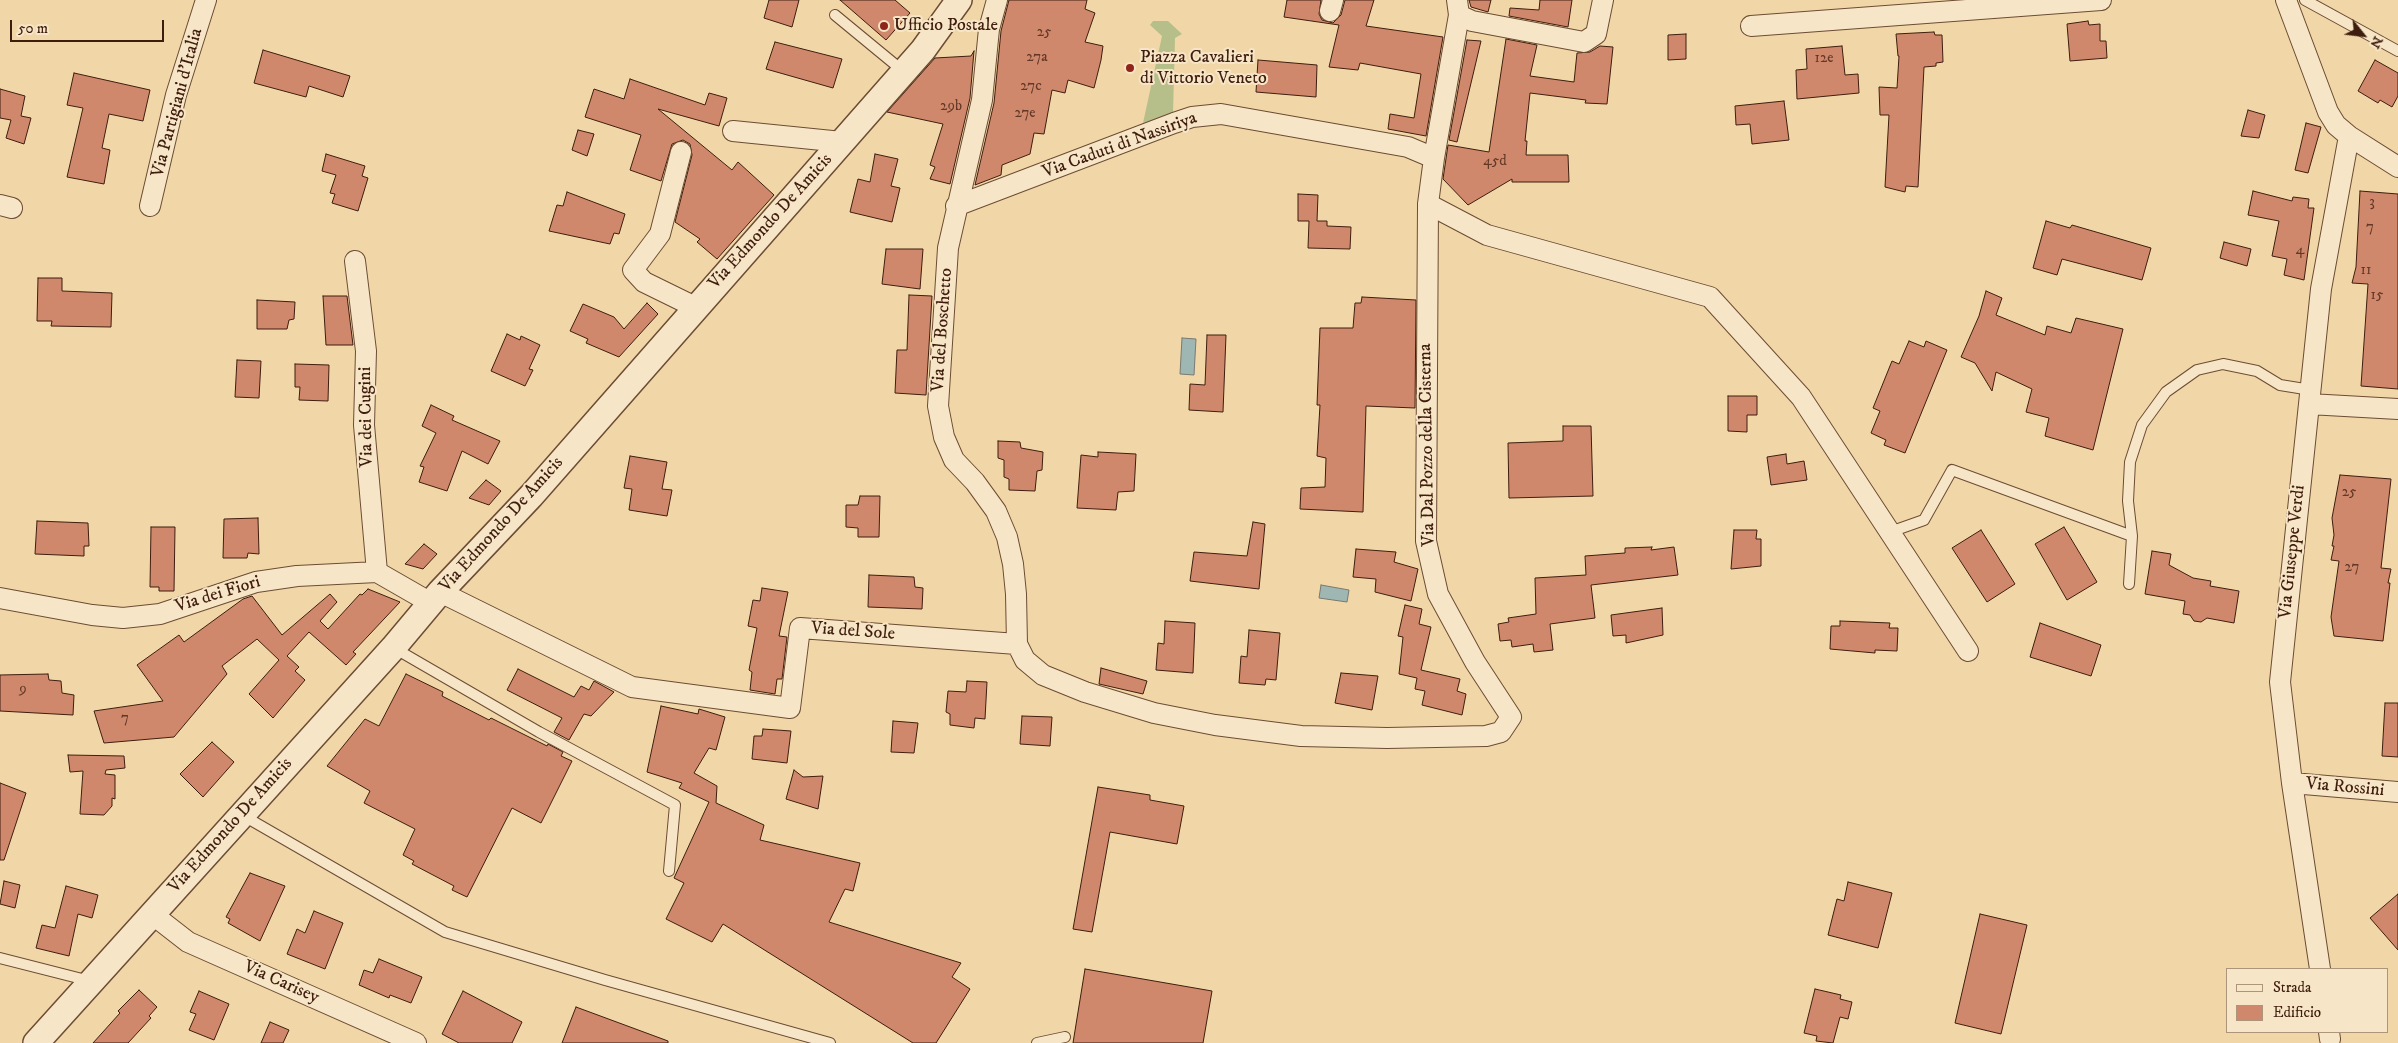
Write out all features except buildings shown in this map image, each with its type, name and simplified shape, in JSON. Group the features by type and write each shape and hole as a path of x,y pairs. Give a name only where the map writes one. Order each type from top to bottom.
{"street":[{"name":"Via Partigiani d'Italia","path":"150,206 176,96 206,0"},
{"name":"Via Edmondo De Amicis","path":"36,1043 436,598 531,496 695,307 923,50 960,0"},
{"name":"Via del Boschetto","path":"997,0 989,29 982,100 956,206 948,248 938,406 944,437 954,460 975,482 996,511 1007,537 1014,574 1017,644"},
{"path":"1458,7 1472,21 1584,42 1596,34 1603,0"},
{"path":"1751,26 2101,0"},
{"path":"2286,0 2328,112 2336,125 2349,136 2398,167"},
{"name":"Via Dal Pozzo della Cisterna","path":"1017,644 1025,660 1043,675 1085,692 1154,713 1215,725 1301,736 1397,738 1486,736 1501,732 1511,717 1474,662 1438,594 1426,541 1428,204 1458,7"},
{"name":"Via Caduti di Nassiriya","path":"956,206 1174,123 1192,117 1221,114 1408,147 1434,158"},
{"path":"733,131 842,142"},
{"name":"Via Giuseppe Verdi","path":"2320,968 2292,783 2280,682 2321,289 2349,136"},
{"path":"681,152 660,234 633,270 644,282 695,307"},
{"path":"1428,204 1487,235 1710,297 1802,397 1968,651"},
{"name":"Via dei Cugini","path":"355,261 366,351 364,425 377,572"},
{"path":"2310,397 2398,409"},
{"path":"377,572 436,598"},
{"name":"Via dei Fiori","path":"0,598 92,615 123,618 160,614 256,582 297,576 377,572"},
{"name":"Via del Sole","path":"436,598 632,687 790,708 800,628 1017,644"},
{"name":"Via Rossini","path":"2292,783 2398,792"},
{"name":"Via Carisey","path":"152,914 188,942 416,1043"}],"lane":[{"path":"2305,0 2398,51"},
{"path":"835,15 903,71"},
{"path":"2129,584 2132,536 2128,502 2130,462 2142,425 2166,392 2197,370 2223,364 2257,371 2280,385 2310,397"},
{"path":"1890,532 1924,520 1952,470 2132,536"},
{"path":"393,648 539,732 675,805 669,871"},
{"path":"242,814 445,932 605,980 830,1043"},
{"path":"0,958 91,981"},
{"path":"1037,1043 1065,1037"}],"green space":[{"path":"1153,21 1168,21 1182,34 1175,38 1173,114 1143,123 1162,36 1150,25"}],"water":[{"path":"1182,338 1196,339 1194,375 1180,374"},
{"path":"1321,585 1349,590 1347,602 1319,598"}],"place":[{"name":"Ufficio Postale","path":"884,26"},
{"name":"Piazza Cavalieri di Vittorio Veneto","path":"1130,68"}]}
